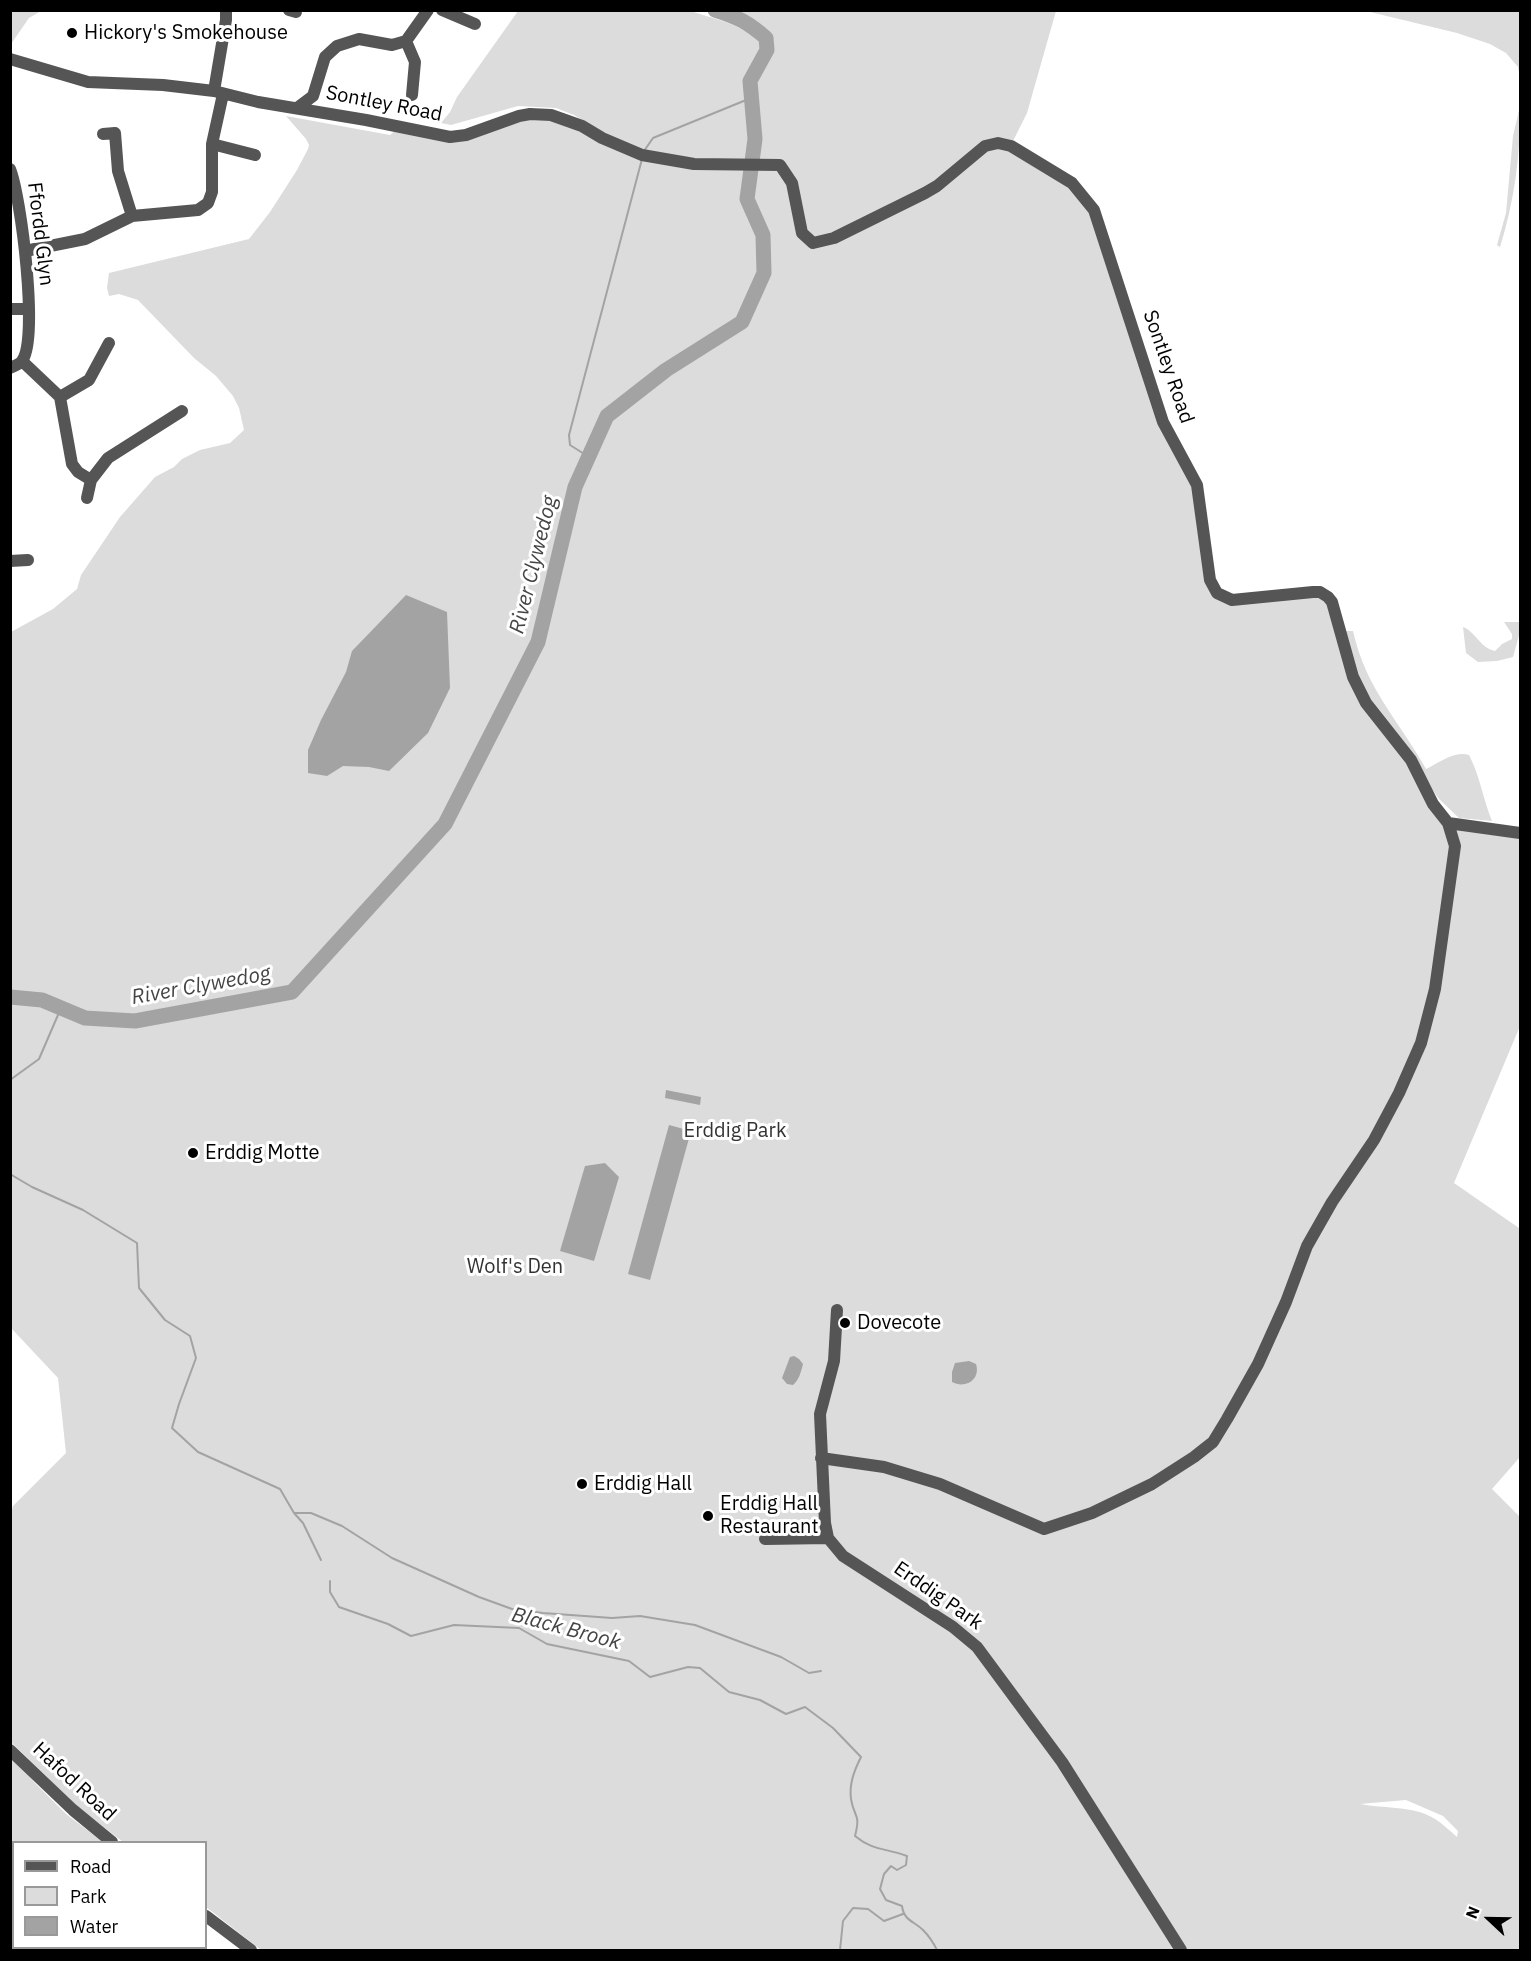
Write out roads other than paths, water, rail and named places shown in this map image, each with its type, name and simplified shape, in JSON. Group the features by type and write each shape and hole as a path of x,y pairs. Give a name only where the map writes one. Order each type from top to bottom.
{"street":[{"path":"25,251 86,239 132,216 198,210 208,203 212,192 212,144 226,10"},
{"path":"297,108 313,96 325,57 337,46 359,39 392,45 406,41 428,10"},
{"path":"442,10 475,24"},
{"path":"406,41 415,62 412,95"},
{"name":"Sontley Road","path":"10,59 88,81 163,85 218,93 450,137 466,135 530,114 551,115 582,126 602,138 644,156 694,164 780,165 792,183 802,233 813,243 834,238 925,193 937,186 985,146 998,142 1011,146 1072,183 1094,210 1163,422 1197,485 1210,580 1217,593 1232,600 1313,592 1320,592 1328,597 1335,609 1353,677 1366,703 1411,760 1433,804 1448,823"},
{"path":"114,132 118,171 132,216"},
{"path":"212,144 255,155"},
{"name":"Ffordd Glyn","path":"10,169 16,184 25,251 29,309 26,351 22,362"},
{"path":"10,309 29,309"},
{"path":"60,397 89,380 109,343"},
{"path":"10,368 22,362 60,397 72,464 78,472 91,480"},
{"path":"87,498 91,480 108,458 182,411"},
{"path":"10,561 28,560"},
{"path":"821,1458 884,1467 940,1484 1044,1529 1092,1513 1152,1484 1213,1442 1258,1364 1286,1302 1307,1246 1332,1202 1374,1140 1399,1093 1421,1043 1435,989 1455,846 1448,823 1521,833"},
{"path":"765,1539 828,1538 825,1523 820,1414 834,1361 837,1310"},
{"name":"Erddig Park","path":"828,1538 843,1556 953,1627 977,1647 1062,1762 1180,1950"},
{"name":"Hafod Road","path":"10,1750 73,1810 111,1841"},
{"path":"207,1917 252,1950"}],"water":[{"path":"406,595 447,612 450,688 428,733 389,771 369,767 343,766 327,776 308,773 308,750 346,672 352,651"},
{"path":"666,1090 701,1097 700,1105 665,1098"},
{"path":"669,1125 691,1131 650,1280 628,1274"},
{"path":"605,1163 619,1177 594,1261 560,1251 585,1166"},
{"path":"794,1356 803,1364 793,1385 787,1384 782,1378 790,1357"},
{"path":"969,1361 976,1364 974,1379 967,1384 952,1382 955,1363"}],"waterway":[{"name":"River Clywedog","path":"10,997 42,1000 85,1018 135,1021 292,992 445,824 538,642 575,487 607,416 666,370 742,322 764,273 763,235 747,199 755,139 750,81 767,50 766,38 742,21 715,10"},
{"path":"644,151 653,138 751,98"},
{"path":"589,457 570,445 569,435 642,159"},
{"name":"Black Brook","path":"10,1080 39,1059 61,1008"},
{"name":"Black Brook","path":"10,1174 32,1187 83,1210 137,1243 139,1288 165,1320 190,1336 196,1358 172,1428 198,1452 280,1489 294,1513 303,1523 321,1560"},
{"path":"294,1513 311,1513 342,1526 392,1558 479,1597 512,1609 612,1618 640,1616 695,1625 781,1657 809,1673 821,1671"},
{"name":"Black Brook","path":"330,1581 330,1592 339,1607 388,1624 411,1636 454,1625 519,1628 547,1644 629,1661 650,1677 688,1667 700,1668 729,1692 760,1700 786,1714 805,1707 833,1728 861,1757 851,1783 851,1799 857,1819 855,1836 874,1847 907,1856 906,1865 897,1870 891,1866 884,1874 880,1889 886,1900 902,1906 907,1918 925,1932 937,1950"},
{"path":"840,1950 843,1921 853,1908 868,1909 884,1921 903,1914"}],"place":[{"name":"Hickory's Smokehouse","path":"72,33"},
{"name":"Erddig Motte","path":"193,1153"},
{"name":"Dovecote","path":"845,1323"},
{"name":"Erddig Hall","path":"582,1484"},
{"name":"Erddig Hall Restaurant","path":"708,1516"}],"park label":[{"name":"Wolf's Den","path":"515,1267"}]}
